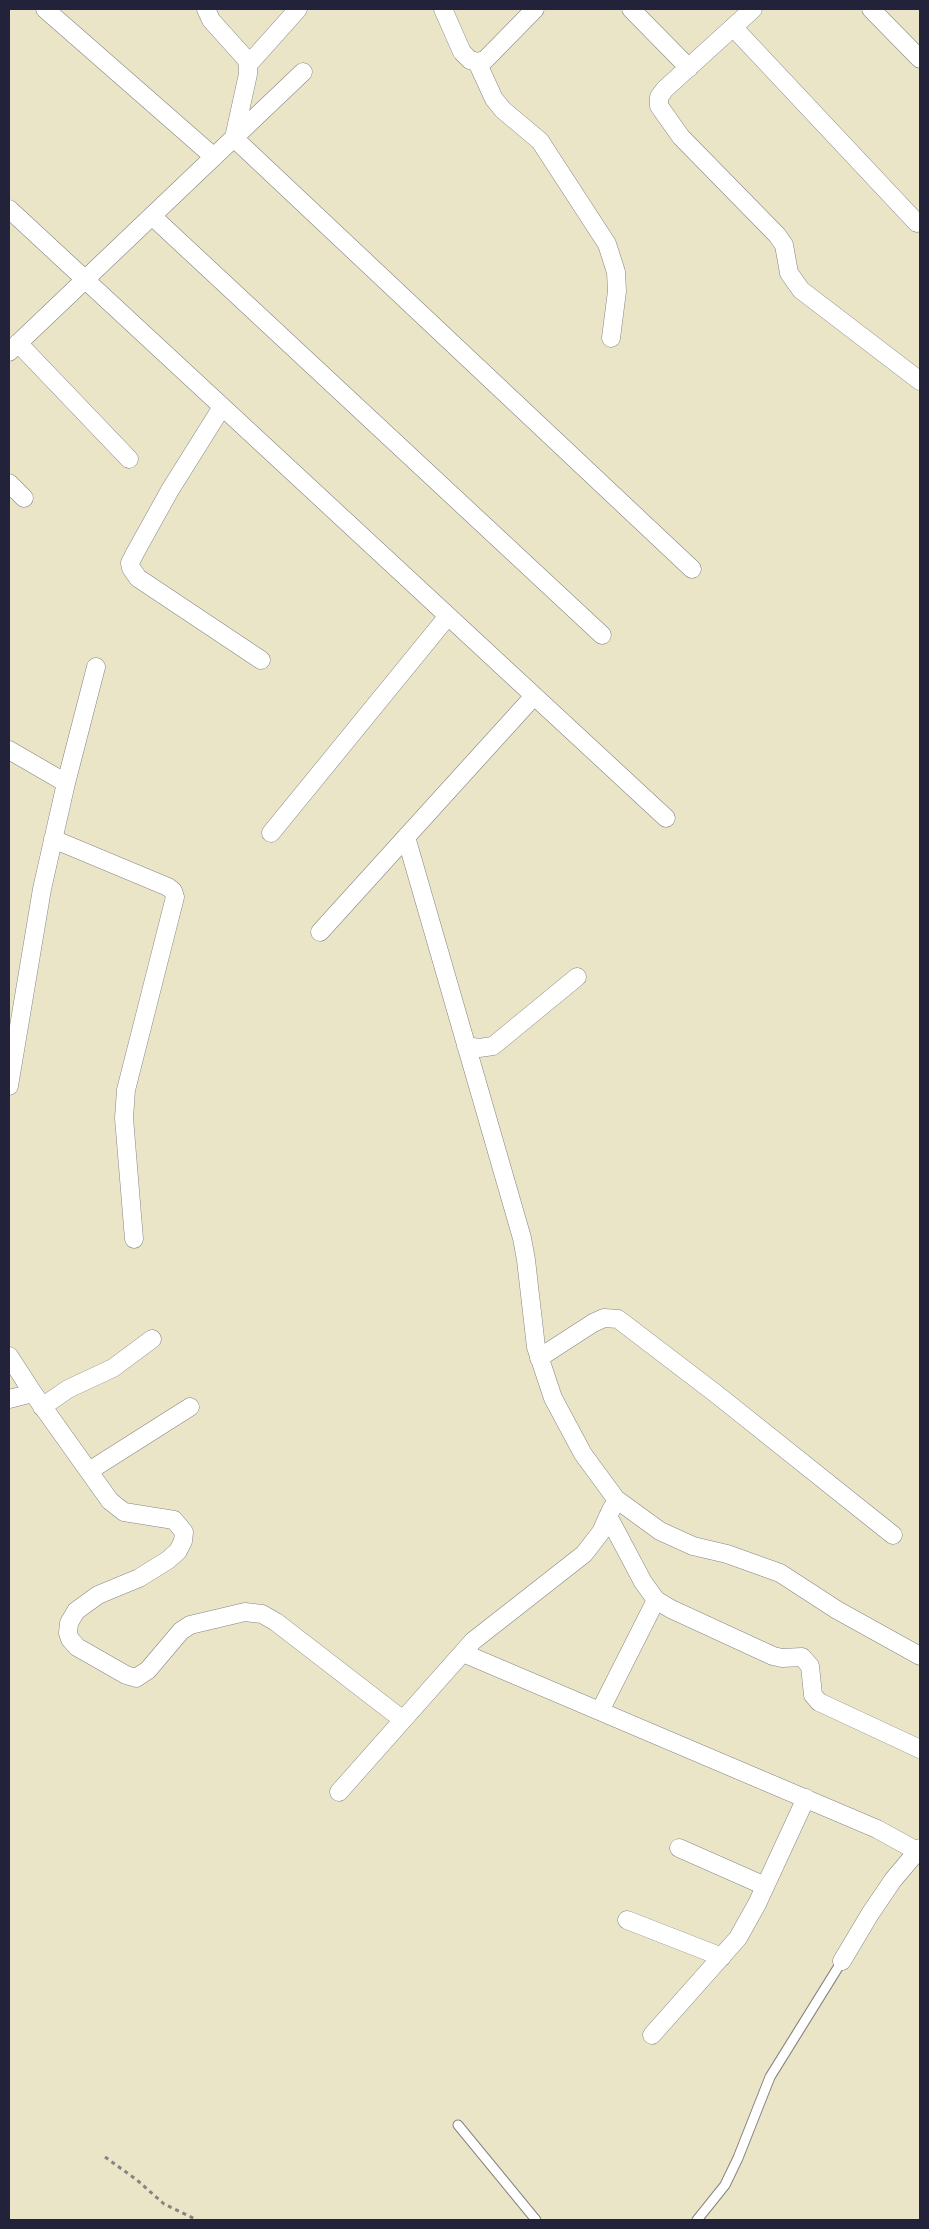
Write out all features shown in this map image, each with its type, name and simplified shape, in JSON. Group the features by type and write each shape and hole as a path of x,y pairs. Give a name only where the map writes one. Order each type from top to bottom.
{"street":[{"path":"45,9 214,157"},
{"path":"206,9 211,20 246,59 248,65 248,74 234,138"},
{"path":"248,65 298,9"},
{"path":"443,9 462,52 470,60 477,62 485,60 535,9"},
{"path":"631,9 689,68"},
{"path":"753,9 659,97 659,106 681,137 784,244 789,273 801,290 920,381"},
{"path":"871,9 920,59"},
{"path":"733,27 917,223"},
{"path":"477,62 494,99 502,110 540,141 607,244 616,272 617,291 611,338"},
{"path":"129,458 13,348 303,72"},
{"path":"234,138 692,569"},
{"path":"9,208 85,281 666,818"},
{"path":"152,216 602,635"},
{"path":"222,407 170,490 130,563 138,578 261,660"},
{"path":"9,483 24,498"},
{"path":"271,833 448,616"},
{"path":"9,1086 42,889 66,783 96,667"},
{"path":"320,932 534,696"},
{"path":"9,750 66,783"},
{"path":"406,837 522,1238 539,1358 553,1398 583,1454 616,1499 647,1523 693,1546 727,1554 780,1573 850,1618 920,1656"},
{"path":"53,839 168,886 173,891 175,897 126,1090 124,1118 134,1239"},
{"path":"466,1046 486,1048 493,1046 577,977"},
{"path":"539,1358 593,1323 604,1318 612,1317 618,1319 715,1393 893,1535"},
{"path":"9,1399 37,1400 68,1389 113,1368 152,1339"},
{"path":"9,1356 37,1400 117,1508 140,1516 174,1520 184,1532 183,1541 178,1552 168,1560 139,1578 98,1595 76,1611 69,1623 68,1633 70,1639 77,1647 126,1676 136,1678 148,1670 181,1631 190,1626 244,1612 262,1614 276,1622 403,1720"},
{"path":"89,1471 190,1407"},
{"path":"339,1792 482,1633 584,1554 595,1542 616,1499"},
{"path":"608,1516 643,1582 656,1600 671,1609 773,1656 782,1658 802,1657 810,1666 813,1675 813,1695 819,1702 920,1749"},
{"path":"600,1710 656,1600"},
{"path":"463,1652 806,1798 877,1829 919,1850 870,1914 842,1962"},
{"path":"652,2035 738,1938 765,1886 806,1798"},
{"path":"680,1848 765,1886"},
{"path":"626,1920 722,1957"}],"lane":[{"path":"697,2220 724,2185 738,2158 770,2077 842,1962"},
{"path":"458,2125 536,2220"}],"path":[{"path":"105,2157 137,2180 164,2204 197,2220"}]}
